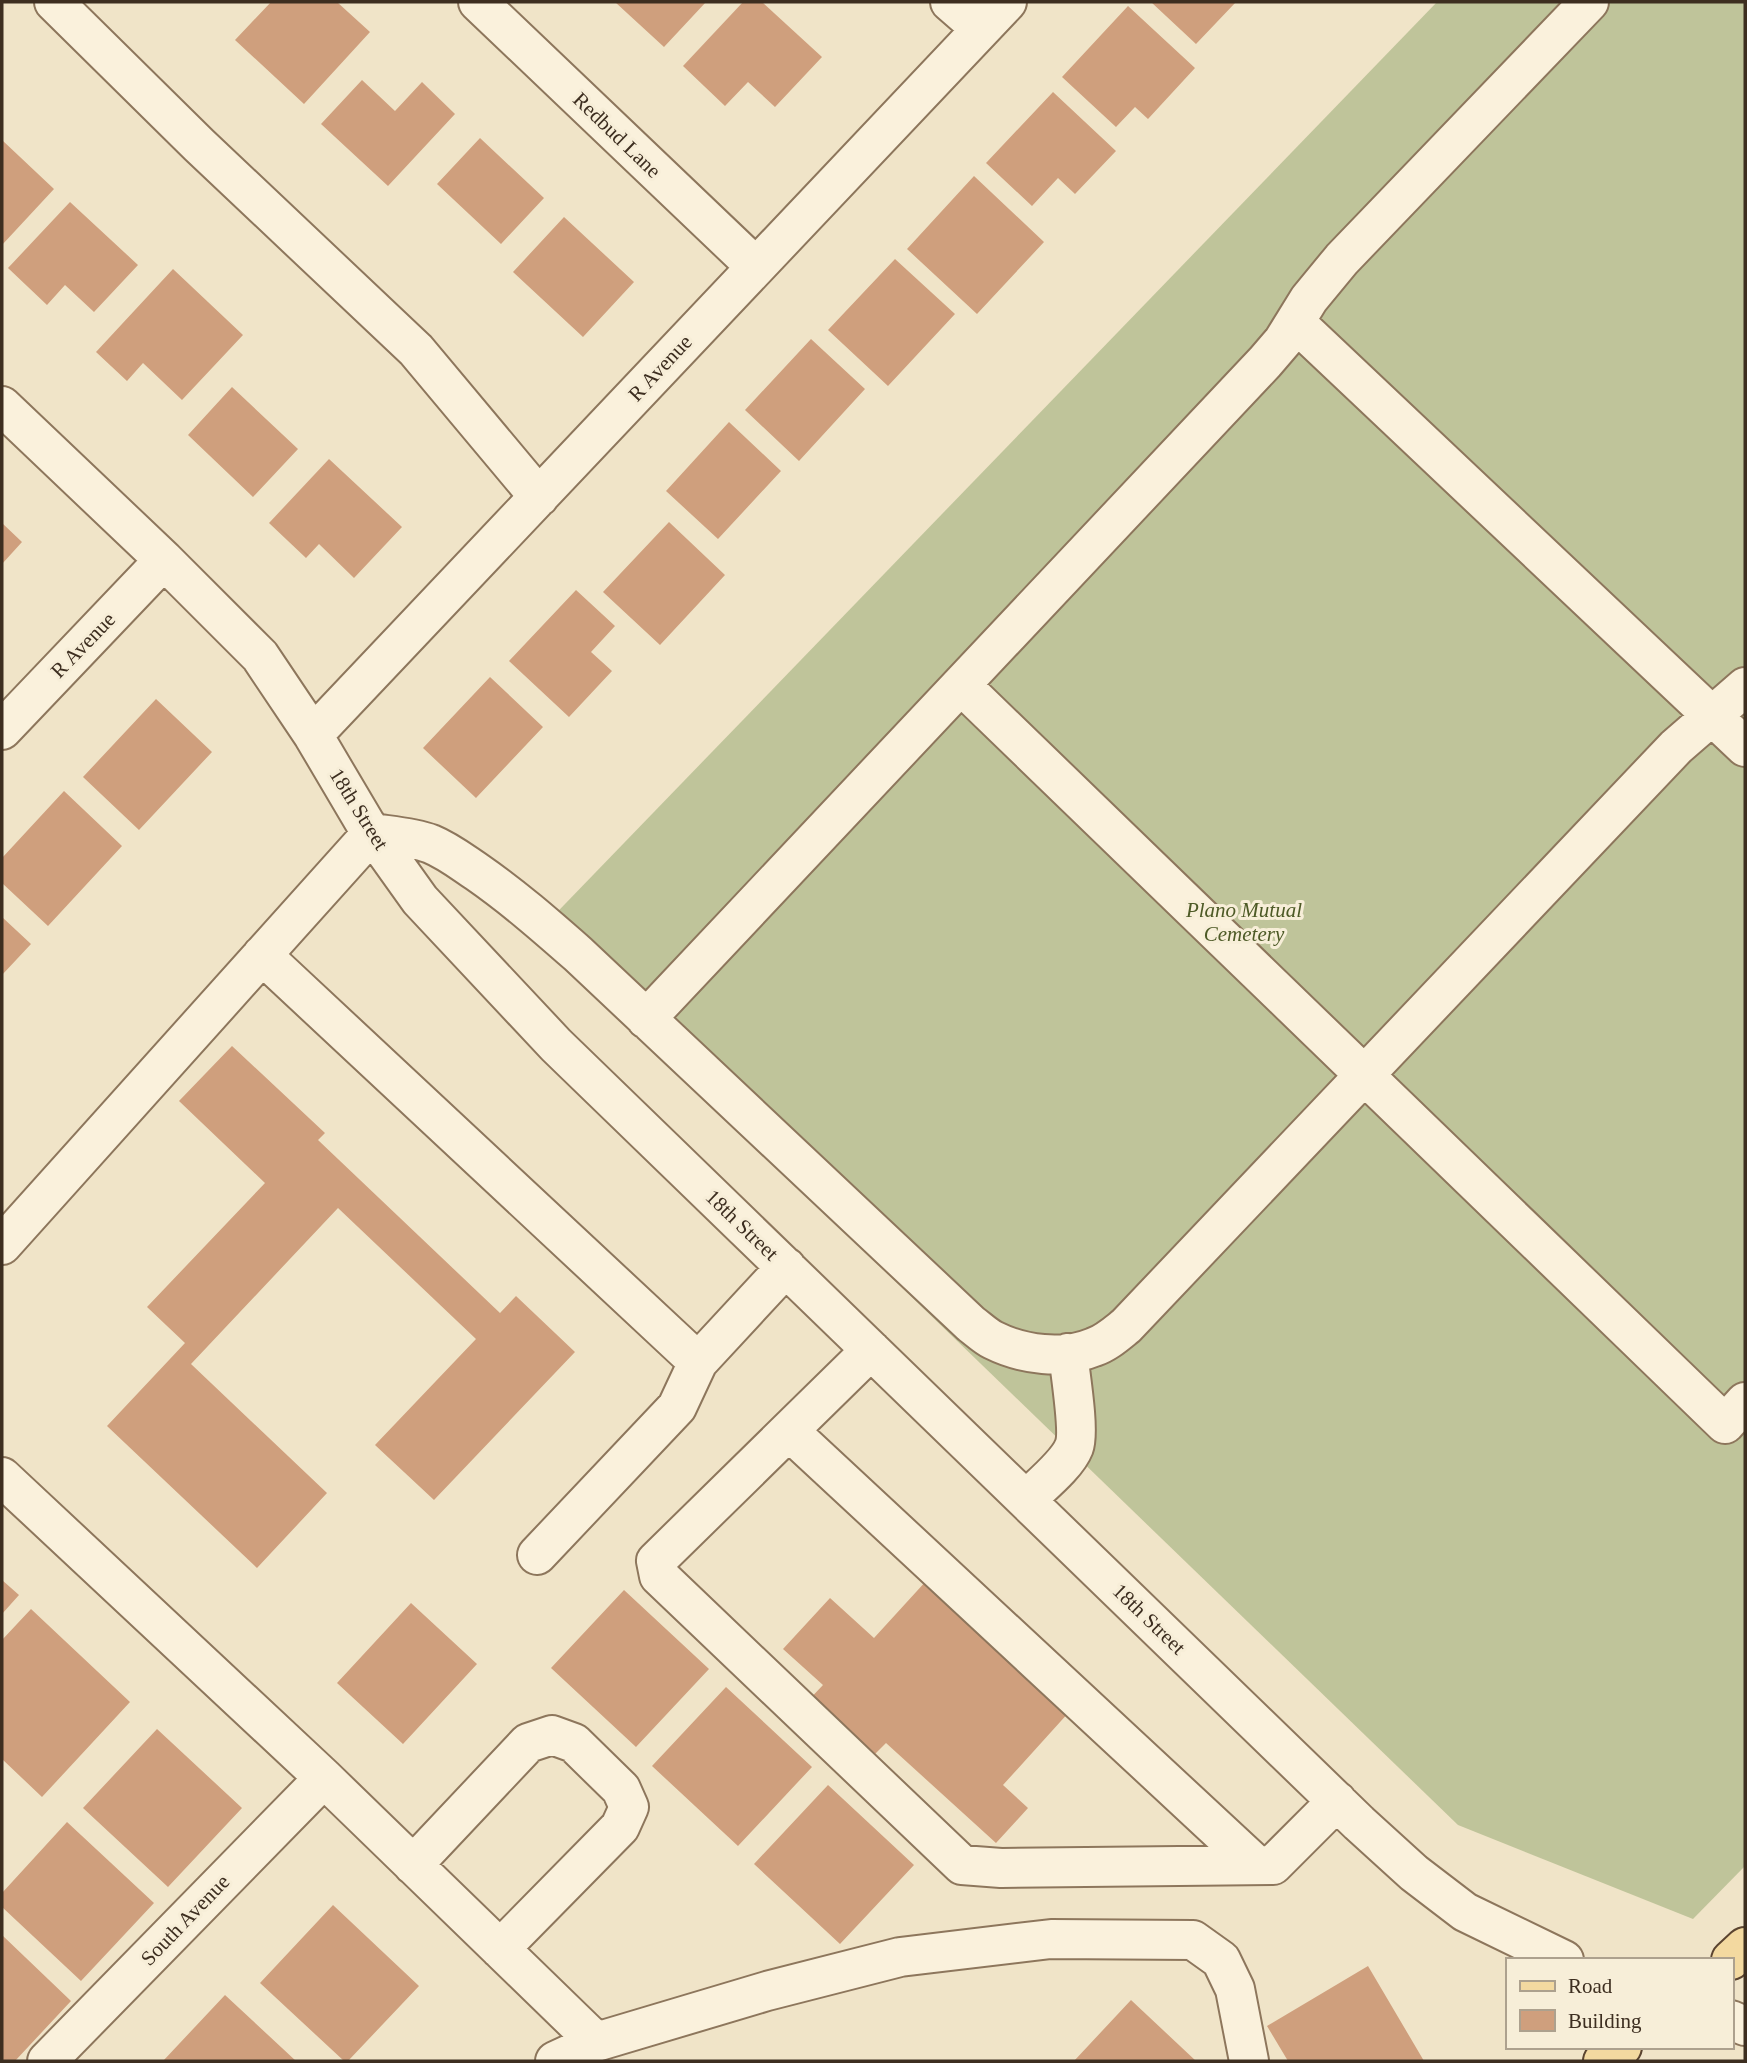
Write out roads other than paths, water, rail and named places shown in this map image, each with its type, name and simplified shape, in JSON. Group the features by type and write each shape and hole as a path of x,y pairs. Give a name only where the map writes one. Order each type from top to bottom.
{"main road":[{"path":"1602,2061 1619,2049"}],"street":[{"path":"54,2 199,145 416,350 539,497"},
{"name":"Redbud Lane","path":"478,2 756,267"},
{"path":"950,2 981,29"},
{"name":"R Avenue","path":"313,735 1007,2"},
{"path":"646,1019 1265,362 1283,341 1309,299 1342,259 1589,2"},
{"path":"1295,322 1745,747"},
{"name":"18th Street","path":"2,406 164,560 260,656 313,735 372,834 420,900 556,1045 1336,1801 1414,1873 1465,1912 1560,1958"},
{"name":"R Avenue","path":"2,730 164,560"},
{"path":"961,685 1724,1424 1745,1402"},
{"path":"2,1245 372,834 408,837 456,857 537,917 990,1339 1033,1354 1068,1353 1096,1347 1126,1326 1676,747 1745,687"},
{"path":"262,955 698,1362"},
{"path":"537,1555 677,1407 698,1362 786,1267"},
{"path":"871,1350 656,1562 659,1576 962,1865 1001,1868 1273,1865 1336,1801"},
{"path":"1026,1500 1061,1465 1076,1441 1068,1353"},
{"path":"789,1431 1256,1865"},
{"path":"2,1478 324,1778 596,2042"},
{"path":"413,1865 528,1743 552,1735 574,1743 621,1788 629,1807 620,1827 500,1949"},
{"name":"South Avenue","path":"47,2061 324,1778"},
{"path":"555,2061 596,2042 766,1991 900,1957 1051,1939 1193,1940 1221,1960 1235,1989 1249,2061"}],"park label":[{"name":"Plano Mutual Cemetery","path":"1244,922"}]}
